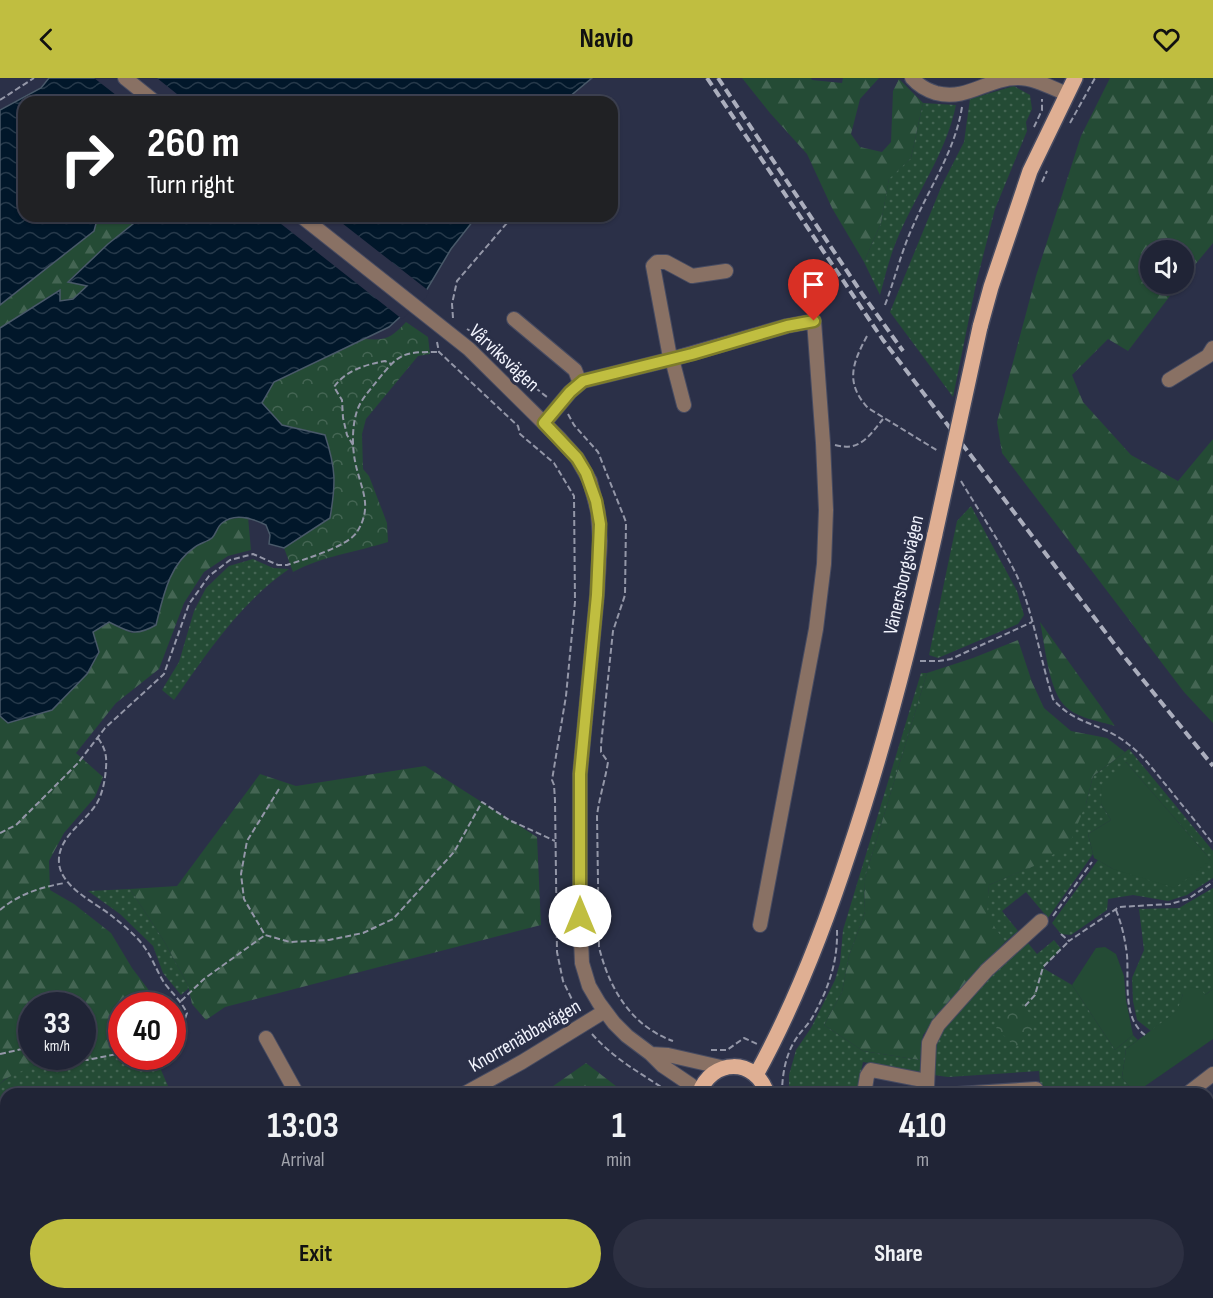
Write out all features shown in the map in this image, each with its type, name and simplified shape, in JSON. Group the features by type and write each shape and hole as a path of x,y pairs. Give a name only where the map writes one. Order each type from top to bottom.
{"main road":[{"name":"Vänersborgsvägen","path":"756,1075 815,953 873,779 907,658 980,327 991,287 1030,171 1075,78"},
{"path":"701,1088 706,1079 718,1070 741,1068 756,1075 765,1088"}],"street":[{"path":"124,78 147,96"},
{"path":"912,78 927,90 947,96 961,95 1018,78 1030,80 1067,94"},
{"name":"Vårviksvägen","path":"309,222 469,350 544,423 577,458 586,473 598,512 600,541 580,774 582,963 589,987 605,1011 627,1036 693,1088"},
{"path":"684,405 669,352 653,266 657,262 666,262 692,276 726,271"},
{"path":"514,319 575,370 580,383"},
{"path":"544,423 580,383 787,326 814,321 826,510 824,564 818,619 760,925"},
{"path":"1169,380 1211,354"},
{"path":"928,1088 929,1043 938,1025 987,970 1041,921"},
{"name":"Knorrenäbbavägen","path":"475,1088 605,1011"},
{"path":"266,1038 294,1088"},
{"name":"Vårviksvägen","path":"651,1054 668,1055 725,1068"},
{"path":"865,1088 867,1076 871,1070 922,1080 927,1088"},
{"path":"1195,1088 1213,1074"}],"path":[{"path":"0,100 34,78"},
{"path":"1065,131 1095,78"},
{"path":"1030,80 1029,85 1040,93 1043,105 1034,128"},
{"path":"885,304 911,230 939,175 953,140 961,116 961,95"},
{"path":"454,321 452,304 457,281 508,222"},
{"path":"867,336 856,356 853,382 859,399 883,419 939,452"},
{"path":"437,339 439,352 518,426 520,434 525,439 554,463 569,484 574,496 575,602 566,696 558,755 552,775 557,952 563,981 573,1005 585,1024 605,1049 626,1066 661,1088"},
{"path":"0,833 16,825 39,803 78,764 105,728 164,674 189,604 209,576 230,560 253,554 278,565 287,565 342,545 356,534 366,507 353,445 354,422 362,400 397,357 410,352 439,352"},
{"path":"353,445 347,435 342,400 334,387 350,372 385,361 391,364"},
{"path":"823,443 850,447 859,444 883,419"},
{"path":"960,479 988,522 1017,576 1025,596 1053,699 1062,711 1072,717 1116,735 1130,745 1213,844"},
{"path":"919,661 951,659 1032,622"},
{"path":"98,738 106,749 105,782 96,804 72,831 59,852 61,872 66,883 114,918 139,940 173,992"},
{"path":"279,789 248,841 241,874 244,899 265,935 290,942 328,940 363,933 393,919 454,852 482,802 509,820 555,841"},
{"path":"1041,921 1051,919 1092,862"},
{"path":"1025,1006 1035,995 1043,967 1069,942 1116,910 1137,905 1170,904 1188,899 1213,882"},
{"path":"0,910 7,904 41,887 66,883"},
{"path":"1116,910 1123,927 1130,1014 1135,1028 1145,1035"},
{"path":"1061,934 1069,942"},
{"path":"186,996 204,979 265,935"},
{"path":"636,1019 653,1031 679,1043"},
{"path":"701,1048 727,1050 744,1038 787,1057 782,1088"},
{"path":"0,1054 18,1050"}],"green space":[{"path":"742,78 811,78 812,80 842,83 843,78 879,78 860,99 851,134 860,147 882,152 891,142 893,91 899,79 923,103 911,158 889,179 881,223 864,262 832,208 807,154"},
{"path":"1110,78 1213,78 1213,243 1194,266 1194,240 1140,240 1140,294 1171,294 1128,351 1108,339 1072,375 1083,402 1131,455 1178,481 1213,439 1213,723 1184,692 1002,453 997,422 1036,276 1081,136"},
{"path":"1014,86 1030,95 1032,109 1026,122 1027,131 995,209 976,284 953,397 890,312 942,185 964,142 970,99"},
{"path":"923,103 956,105 938,157 896,242 880,295 864,262 881,223 889,178 911,158"},
{"path":"96,222 136,222 69,281 87,286 73,299 60,302 59,290 0,328 0,305 94,231"},
{"path":"406,322 428,337 430,354 418,356 366,419 362,434 363,469 369,476 387,523 388,542 328,558 293,572 284,548 330,518 334,485 333,467 324,435 282,425 262,403 274,382 365,339 388,337"},
{"path":"971,506 1017,591 1024,615 1018,624 938,658 929,655 957,521"},
{"path":"248,517 251,550 228,556 204,572 184,603 159,669 116,703 76,753 103,777 95,797 64,833 49,861 50,890 74,904 111,933 132,968 150,992 108,992 108,1056 96,1058 96,992 18,992 18,1070 24,1070 5,1079 0,1084 0,716 8,722 87,674 99,652 92,632 109,622 132,633 156,625 163,596 175,567 194,547 213,537 221,523 229,519"},
{"path":"253,559 273,568 289,569 255,597 240,613 174,700 162,690 179,662 194,611 206,588 229,566"},
{"path":"1040,622 1115,726 1081,716 1063,704 1050,676"},
{"path":"1018,640 1032,682 1044,708 1071,731 1107,738 1125,752 1093,776 1086,804 1069,845 1034,866 989,885 987,916 1005,942 945,1007 923,1035 920,1060 863,1051 824,1025 842,992 849,956 865,912 864,881 927,673"},
{"path":"921,673 927,673 864,881 865,912 849,956 842,992 824,1025 863,1051 920,1060 921,1072 863,1062 857,1088 789,1088 789,1075 796,1050 811,1028 835,980 840,963 843,930"},
{"path":"1129,749 1213,851 1213,878 1187,895 1168,901 1133,895 1108,899 1107,910 1071,935 1061,934 1052,923 1098,860 1113,869 1211,860 1126,762 1101,804 1111,820 1088,834 1093,854 1048,918 1026,892 1002,911 1018,931 1005,942 986,916 989,885 1033,866 1086,804 1093,776"},
{"path":"1126,762 1211,860 1175,888 1113,869 1094,858 1088,834 1111,820 1101,804 1102,784"},
{"path":"425,766 537,837 541,925 225,1007 206,1020 192,1004 188,985 164,941 130,889 177,886 260,774 296,786"},
{"path":"1213,888 1213,989 1205,995 1183,994 1178,1011 1151,1031 1137,1020 1133,1001 1132,978 1144,950 1139,909 1179,908"},
{"path":"130,889 164,941 189,988 184,992 179,992 163,973 153,946 120,914 88,891"},
{"path":"1054,940 1061,949 1043,968 1072,985 1115,1050 1133,1035 1138,1040 1126,1049 1122,1078 1131,1088 1041,1088 1039,1071 948,1077 934,1075 932,1056 935,1043 962,1004 1017,950 1028,943 1037,954"},
{"path":"1105,947 1116,954 1124,976 1133,1035 1115,1050 1072,985 1096,948"},
{"path":"1190,987 1201,989 1205,995 1213,989 1213,1039 1142,1088 1131,1088 1122,1078 1126,1049 1177,1011 1183,994"},
{"path":"1019,1003 1039,1022 1016,1047 996,1028"},
{"path":"108,1053 108,1070 161,1070 169,1088 0,1088 0,1084 11,1075 23,1070 96,1070 96,1055"},
{"path":"586,1063 618,1088 550,1088"}],"water":[{"path":"49,78 592,78 570,96 26,96 41,88"},
{"path":"18,100 18,222 96,222 94,231 0,305 0,110"},
{"path":"136,222 472,222 451,249 423,296 389,327 274,382 262,403 282,425 325,435 334,476 330,518 284,548 269,544 270,535 266,525 238,517 227,520 220,525 212,538 195,547 179,562 168,582 156,625 143,631 132,632 109,622 93,632 99,652 87,674 52,710 8,723 0,716 0,328 60,290 60,301 73,299 87,286 68,282 108,244"}],"pier":[{"path":"94,78 157,78 180,96 117,96"},
{"path":"279,222 341,222 429,291 426,298 402,319"}],"railway":[{"path":"707,78 883,340 1122,654 1213,766"},
{"path":"718,78 903,351"}],"route":[{"path":"580,916 580,774 597,595 600,524 596,501 586,473 577,458 544,423 570,392 583,381 692,354 787,326 814,321"}]}
